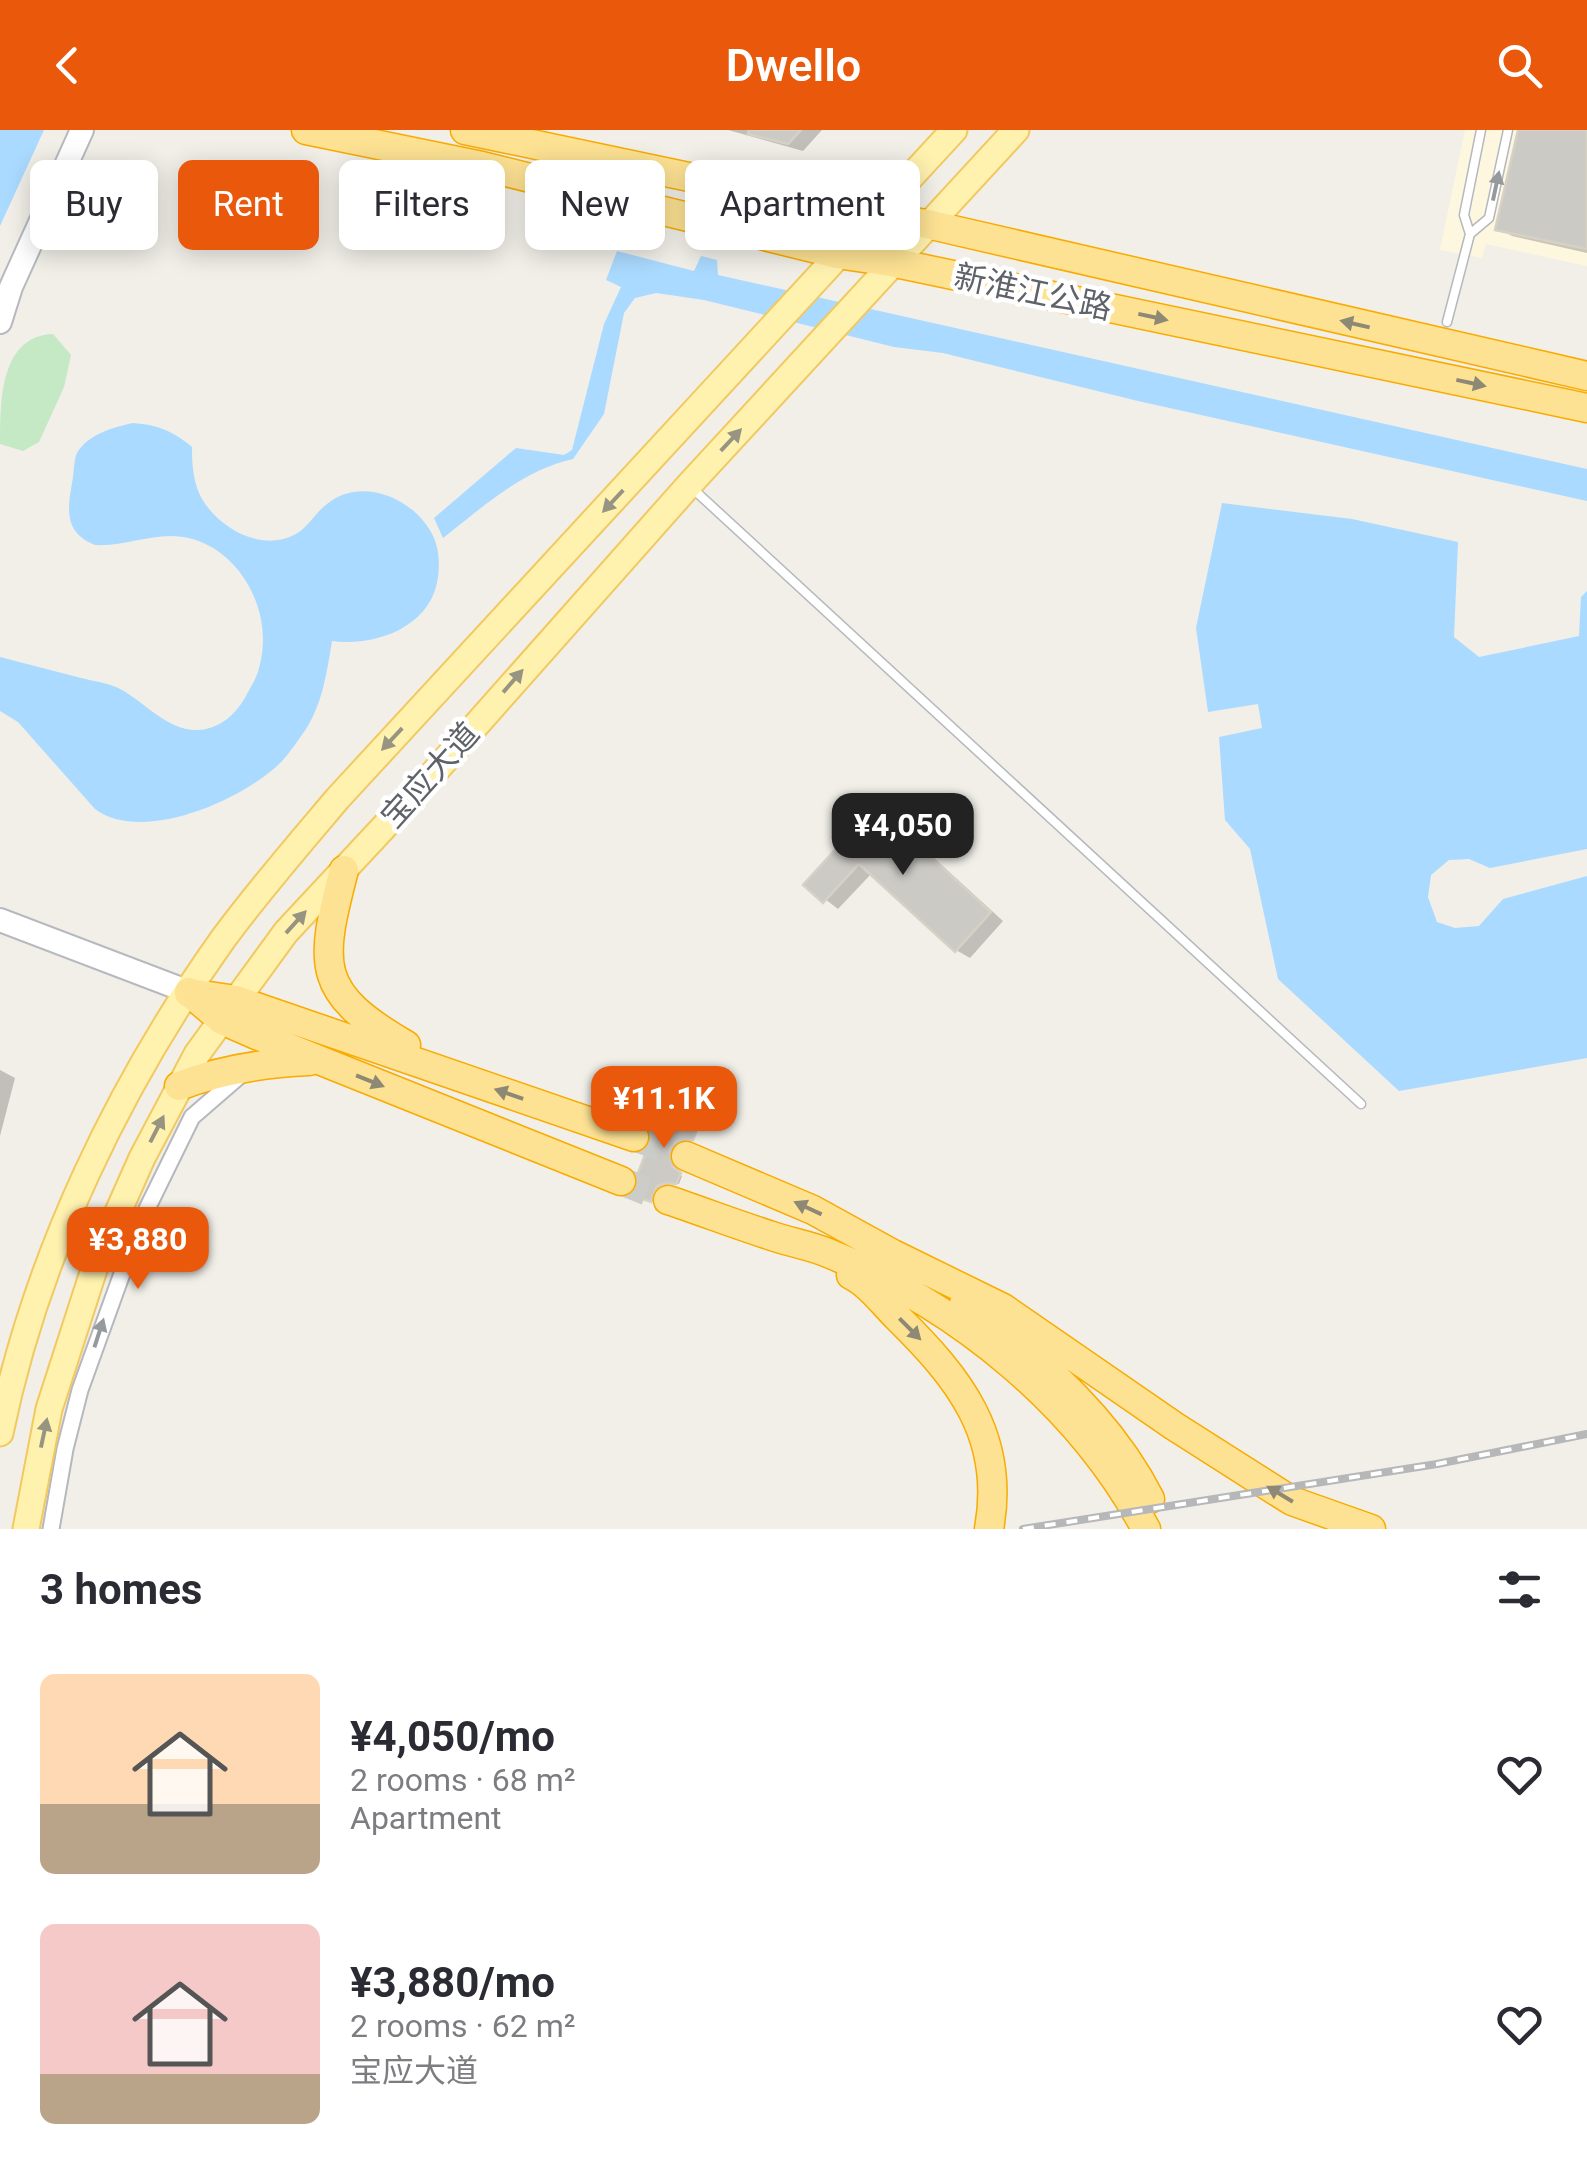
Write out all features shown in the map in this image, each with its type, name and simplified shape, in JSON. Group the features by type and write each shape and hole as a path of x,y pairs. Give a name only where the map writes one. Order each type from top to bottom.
{"highway":[{"name":"新淮江公路","path":"306,130 482,166 837,254 891,262 1587,408"},
{"name":"新淮江公路","path":"465,130 685,176"},
{"name":"新淮江公路","path":"920,223 1587,376"},
{"path":"344,870 328,930 328,960 334,981 346,1001 368,1023 454,1075"},
{"path":"189,992 319,1060 621,1181"},
{"path":"229,1010 454,1075 634,1137"},
{"path":"178,1086 250,1066 319,1060"},
{"path":"686,1156 813,1210 1004,1308 1174,1426 1292,1501 1371,1529"},
{"path":"668,1200 824,1251 925,1300 994,1348 1064,1415 1165,1529"},
{"path":"774,1236 858,1278 942,1361 972,1406 987,1448 993,1509 989,1529"},
{"path":"893,1254 1009,1336 1076,1400 1116,1447 1137,1494 1146,1529"}],"main road":[{"name":"宝应大道","path":"920,167 954,130"},
{"name":"宝应大道","path":"26,1529 48,1408 70,1336 118,1210 178,1086 229,1010 286,932 688,485 1016,130"},
{"name":"宝应大道","path":"0,1433 35,1306 77,1194 138,1074 251,902 338,798 841,250"}],"street":[{"path":"0,322 11,287 82,130"},
{"path":"0,920 189,992"},
{"path":"51,1529 80,1390 141,1222 192,1118 250,1066"}],"lane":[{"path":"1447,322 1470,234 1464,215 1480,130"},
{"path":"1470,234 1489,218 1508,130"},
{"path":"688,485 1362,1104"}],"shaded area":[{"path":"1465,130 1587,130 1587,266 1486,244 1482,258 1440,250"}],"green space":[{"path":"53,334 71,355 64,387 39,442 23,451 0,444 3,391 13,358 22,346"}],"water":[{"path":"0,130 44,130 30,160 0,226"},
{"path":"617,251 694,271 701,256 717,260 718,275 1587,469 1587,501 1138,401 943,353 894,347 704,300 656,293 635,298 624,313 604,414 573,459 520,481 443,538 434,518 516,448 564,455 572,450 604,324 621,287 606,280"},
{"path":"133,423 165,430 192,447 194,474 202,499 219,519 242,534 281,540 299,532 340,496 370,492 412,509 431,532 439,566 433,594 413,621 383,637 332,641 324,686 312,719 286,756 266,775 193,813 139,822 115,819 95,809 18,722 0,711 0,657 114,686 166,721 186,729 206,729 227,719 242,703 255,679 263,648 258,609 241,573 227,559 211,547 180,536 95,545 84,540 72,526 70,498 77,453 95,436"},
{"path":"1222,503 1352,519 1458,542 1454,637 1479,657 1579,636 1581,597 1587,591 1587,849 1490,868 1469,859 1449,860 1431,875 1428,897 1437,922 1455,928 1479,926 1503,899 1587,876 1587,1058 1399,1091 1278,979 1250,849 1225,820 1219,737 1262,728 1258,704 1208,712 1196,628"}],"building":[{"path":"749,130 801,130 788,144 748,134"},
{"path":"1518,130 1587,130 1587,249 1495,230"},
{"path":"875,806 991,912 955,952 859,864 823,903 803,885"},
{"path":"664,1104 701,1118 693,1140 676,1142 670,1150 672,1166 681,1173 676,1184 657,1186 651,1202 632,1195 638,1187 637,1176"}],"tunnel":[{"path":"634,1137 686,1156"},
{"path":"621,1181 668,1200"}],"railway":[{"path":"1023,1529 1437,1464 1587,1434"}]}
